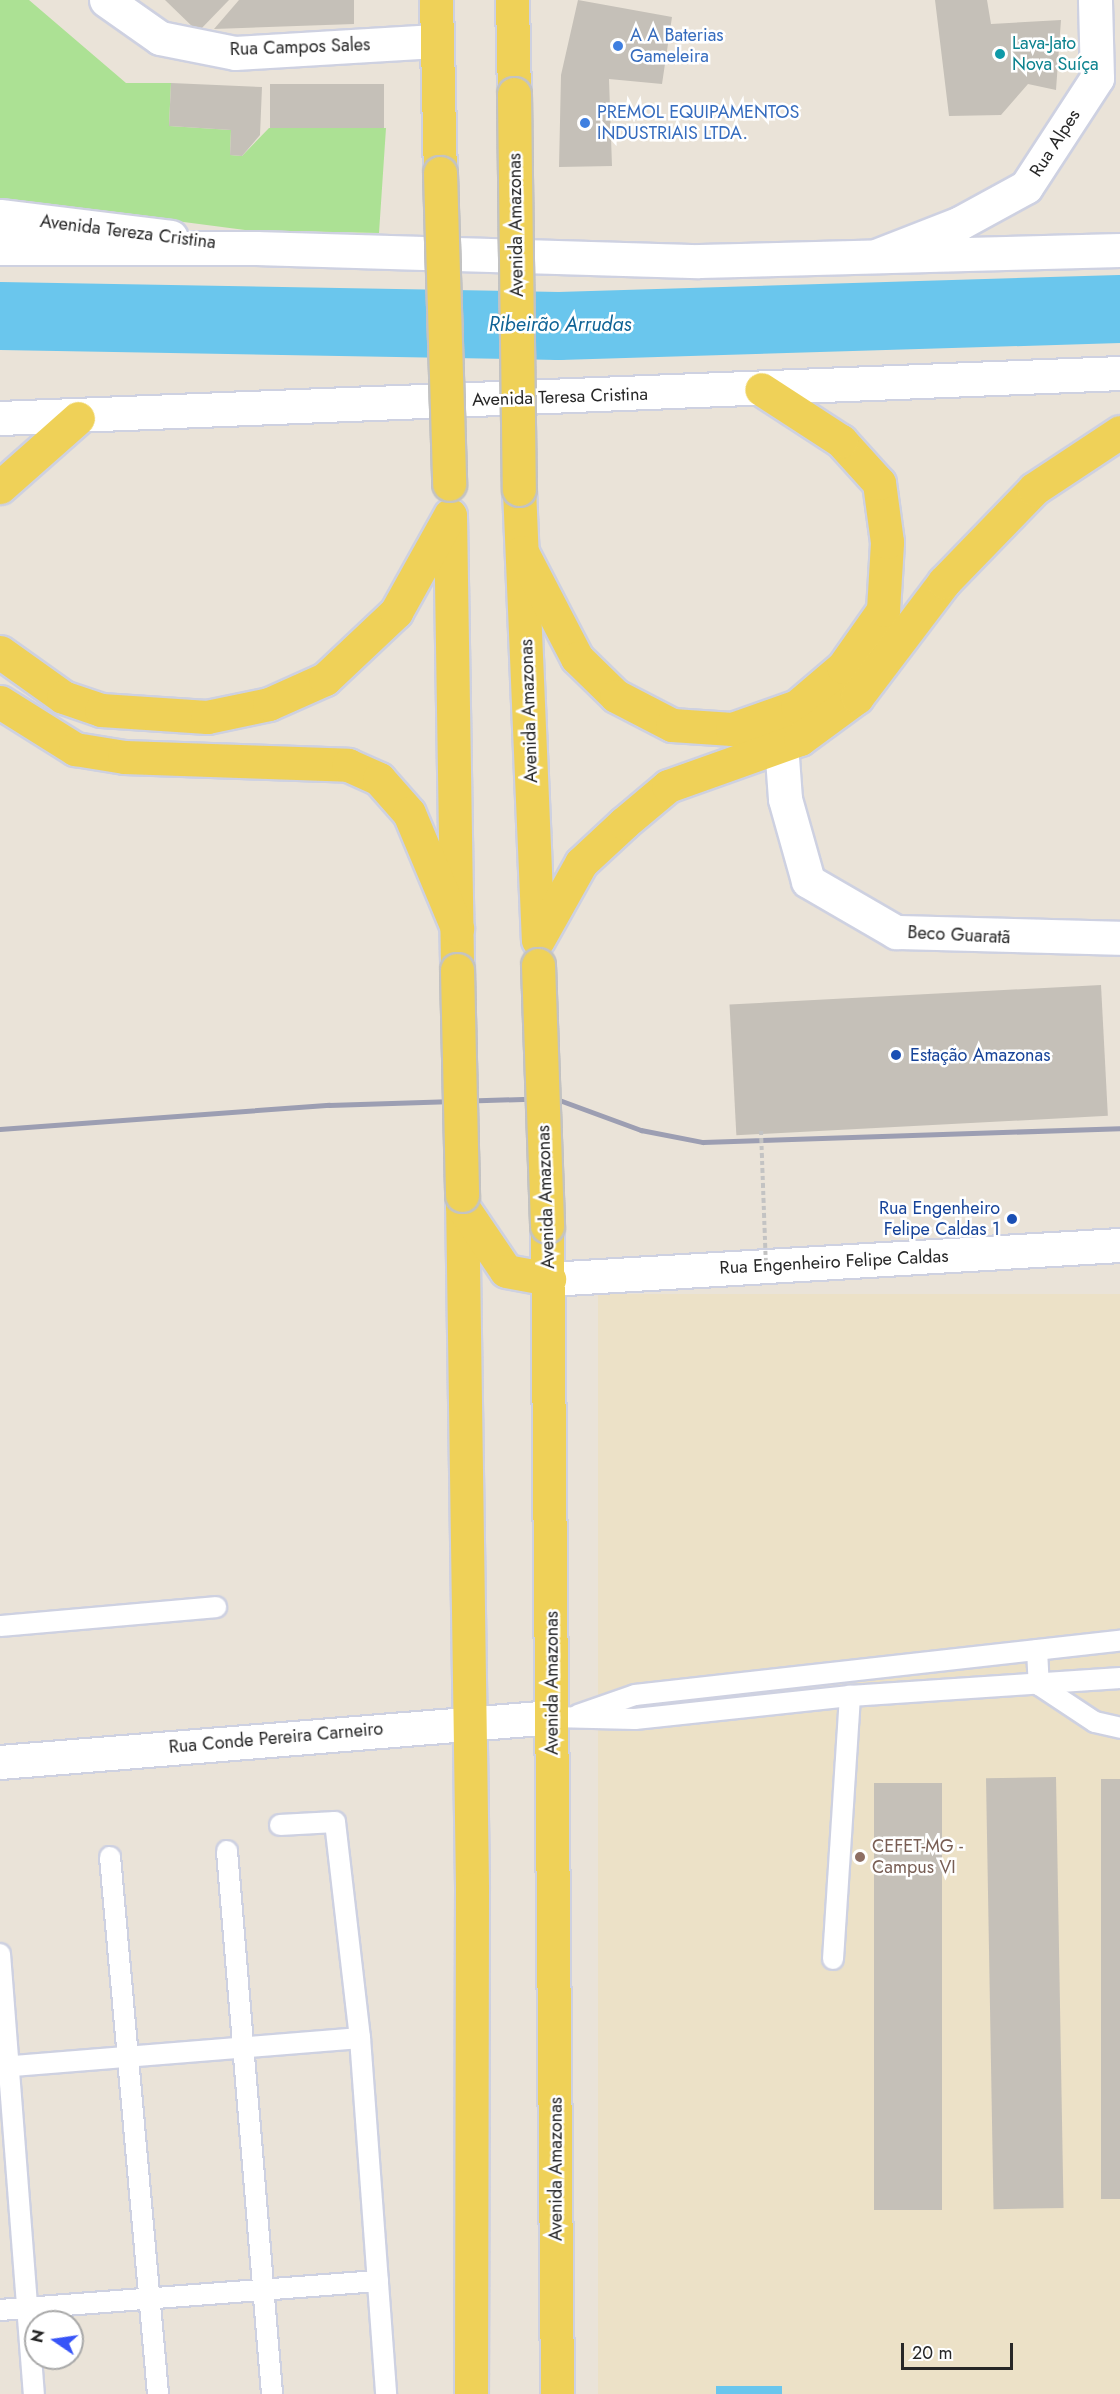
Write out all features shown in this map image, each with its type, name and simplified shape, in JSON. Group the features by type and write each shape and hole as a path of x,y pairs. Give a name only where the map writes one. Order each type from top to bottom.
{"main road":[{"path":"436,0 449,500 470,1724 471,2394"},
{"name":"Avenida Amazonas","path":"512,0 519,489 538,953 564,1717 557,2394"},
{"path":"522,552 577,658 616,696 672,725 732,729 797,706 843,668 883,610 887,542 879,483 841,441 761,389"},
{"path":"0,487 78,418"},
{"path":"538,953 581,863 668,786 801,738 857,697 945,582 1034,489 1120,432"},
{"path":"0,652 63,697 101,710 207,717 269,704 325,679 396,612 449,500"},
{"path":"0,702 75,749 124,757 348,765 379,779 409,813 457,928"},
{"path":"462,1201 506,1271 549,1279"}],"street":[{"name":"Rua Campos Sales","path":"106,0 160,38 235,53 436,41"},
{"name":"Rua Alpes","path":"868,259 960,223 1026,187 1109,78 1095,0"},
{"name":"Avenida Tereza Cristina","path":"0,216 256,248"},
{"path":"0,248 256,248 699,261 868,259 1120,250"},
{"name":"Avenida Teresa Cristina","path":"0,418 78,418 1120,373"},
{"name":"Beco Guaratã","path":"781,744 785,799 808,882 896,932 980,938 1120,938"},
{"name":"Rua Engenheiro Felipe Caldas","path":"549,1279 1120,1245"},
{"name":"Rua Conde Pereira Carneiro","path":"0,1762 564,1717"}],"lane":[{"path":"0,1626 216,1607"},
{"path":"564,1717 635,1695 1120,1641"},
{"path":"1037,1650 1039,1685"},
{"path":"564,1717 635,1719 850,1696 1120,1678"},
{"path":"1039,1685 1095,1722 1120,1728"},
{"path":"833,1959 850,1696"},
{"path":"280,1826 335,1822 360,2038 386,2394"},
{"path":"227,1851 272,2394"},
{"path":"110,1857 158,2394"},
{"path":"0,1954 5,2066 34,2394"},
{"path":"5,2066 360,2038"},
{"path":"0,2310 378,2281"}],"path":[{"path":"762,1131 766,1266"}],"shaded area":[{"name":"CEFET-MG - Campus VI","path":"598,1294 1120,1294 1120,2394 598,2394"}],"green space":[{"path":"0,0 29,0 126,83 171,83 169,126 231,130 230,155 242,156 269,128 386,128 379,233 245,230 0,198"}],"water":[{"path":"716,2386 782,2386 782,2394 716,2394"}],"building":[{"path":"165,0 229,0 198,32"},
{"path":"239,0 354,0 354,24 214,29"},
{"name":"A A Baterias Gameleira","path":"578,0 672,17 662,84 609,79 612,166 559,167 561,75"},
{"name":"Lava-Jato Nova Suíça","path":"935,0 987,0 991,24 1061,20 1056,90 1028,84 1001,115 949,116"},
{"path":"171,83 262,87 260,135 242,156 230,155 231,130 169,126"},
{"path":"270,84 384,84 384,128 270,128"},
{"path":"1101,985 1108,1116 736,1135 730,1004"},
{"path":"1056,1777 1064,2208 994,2209 986,1778"},
{"path":"1101,1779 1120,1779 1120,2199 1101,2199"},
{"path":"874,1783 942,1783 942,2210 874,2210"}],"waterway":[{"name":"Ribeirão Arrudas","path":"0,316 559,326 1120,309"}],"railway":[{"path":"0,1129 329,1105 554,1098 641,1130 703,1142 1120,1128"}],"place":[{"name":"A A Baterias Gameleira","path":"618,46"},
{"name":"Lava-Jato Nova Suíça","path":"1000,54"},
{"name":"PREMOL EQUIPAMENTOS INDUSTRIAIS LTDA.","path":"585,123"},
{"name":"Estação Amazonas","path":"896,1055"},
{"name":"Rua Engenheiro Felipe Caldas 1","path":"1012,1219"},
{"name":"CEFET-MG - Campus VI","path":"860,1857"}]}
